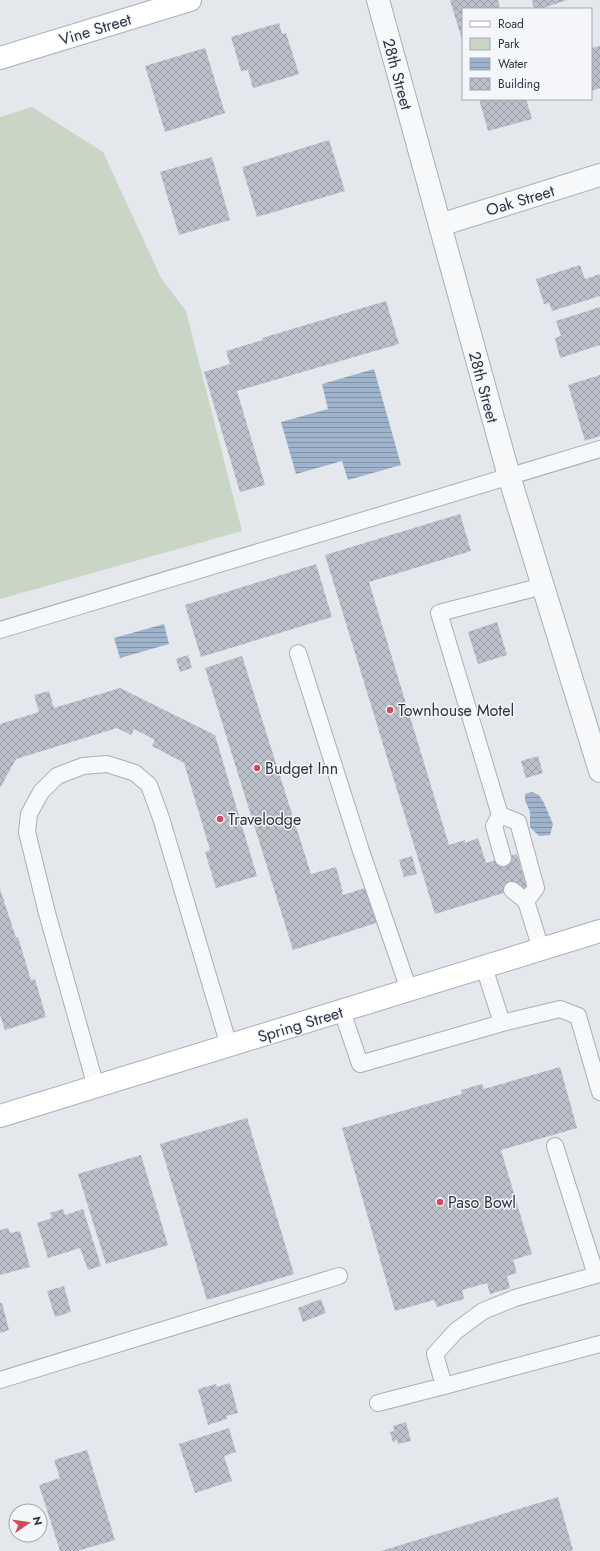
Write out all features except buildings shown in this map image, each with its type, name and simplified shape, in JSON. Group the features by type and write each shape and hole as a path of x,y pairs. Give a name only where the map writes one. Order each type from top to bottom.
{"main road":[{"name":"Vine Street","path":"0,58 190,0"},
{"name":"Spring Street","path":"0,1116 600,931"}],"street":[{"name":"28th Street","path":"378,0 509,476 600,771"},
{"name":"Oak Street","path":"440,225 600,174"}],"lane":[{"path":"0,630 600,449"},
{"path":"503,858 494,826 500,815 439,613 543,586"},
{"path":"298,653 361,851 409,990"},
{"path":"96,1087 47,913 27,832 29,814 40,792 58,776 83,766 107,764 136,773 149,786 162,818 229,1046"},
{"path":"500,815 518,822 536,888 526,901"},
{"path":"512,890 526,901 541,949"},
{"path":"484,967 502,1023"},
{"path":"342,1011 360,1064 502,1023 560,1009 578,1016 600,1092"},
{"path":"444,1386 435,1354 456,1331 483,1311 515,1298 598,1275 555,1146"},
{"path":"0,1380 339,1276"},
{"path":"378,1403 600,1344"}],"green space":[{"path":"32,107 103,152 161,278 186,311 242,531 0,599 0,117"}],"water":[{"path":"374,369 401,465 348,480 342,461 296,474 281,422 328,409 322,384"},
{"path":"164,624 169,644 120,658 114,638"},
{"path":"532,792 539,795 553,824 550,835 539,836 530,827 530,812 525,800 525,794"}],"place":[{"name":"Townhouse Motel","path":"390,710"},
{"name":"Budget Inn","path":"257,768"},
{"name":"Travelodge","path":"220,819"},
{"name":"Paso Bowl","path":"440,1202"}]}
